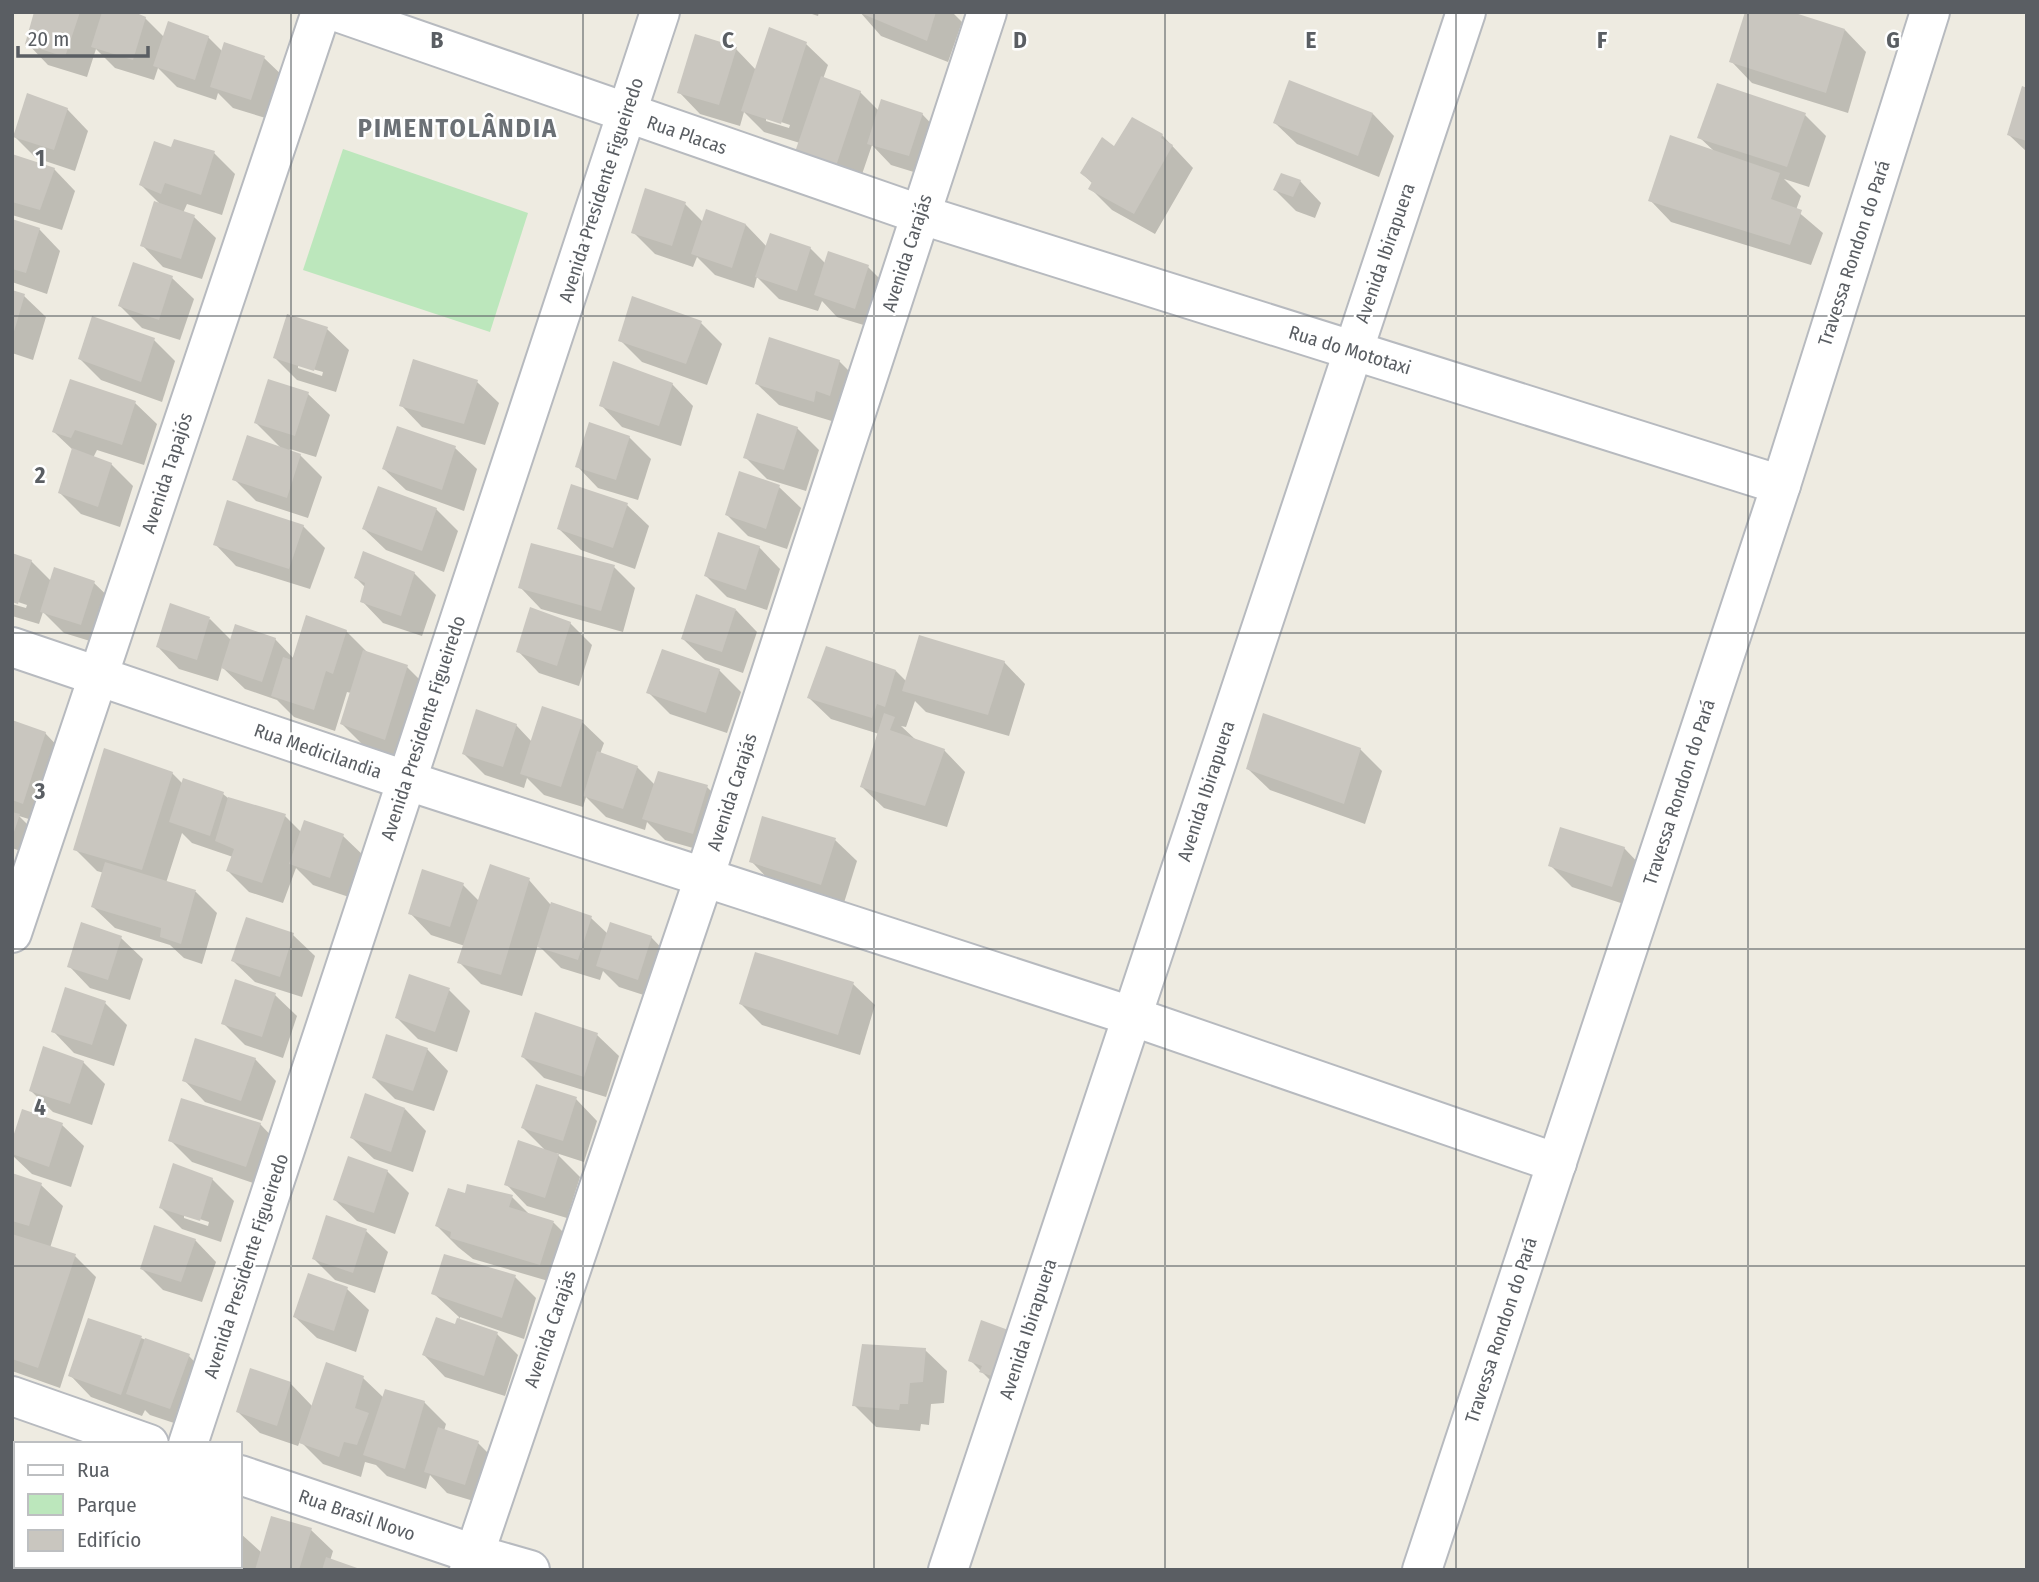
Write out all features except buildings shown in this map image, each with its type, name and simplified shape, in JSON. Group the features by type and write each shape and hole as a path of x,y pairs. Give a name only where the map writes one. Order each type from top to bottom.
{"street":[{"name":"Avenida Tapajós","path":"12,933 321,12"},
{"name":"Rua Placas","path":"337,12 919,214"},
{"name":"Avenida Presidente Figueiredo","path":"189,1442 660,12"},
{"name":"Avenida Carajás","path":"471,1562 704,878 987,12"},
{"name":"Avenida Ibirapuera","path":"948,1570 1466,12"},
{"name":"Travessa Rondon do Pará","path":"1422,1570 1781,485 1930,12"},
{"name":"Rua do Mototaxi","path":"919,214 1781,485"},
{"name":"Rua Medicilandia","path":"12,647 405,780 1132,1016 1557,1163"},
{"path":"12,1396 143,1442"},
{"name":"Rua Brasil Novo","path":"242,1476 471,1562 530,1570"}],"green space":[{"path":"343,149 528,213 490,332 303,270"}],"district":[{"name":"PIMENTOLÂNDIA","path":"458,128"}]}
